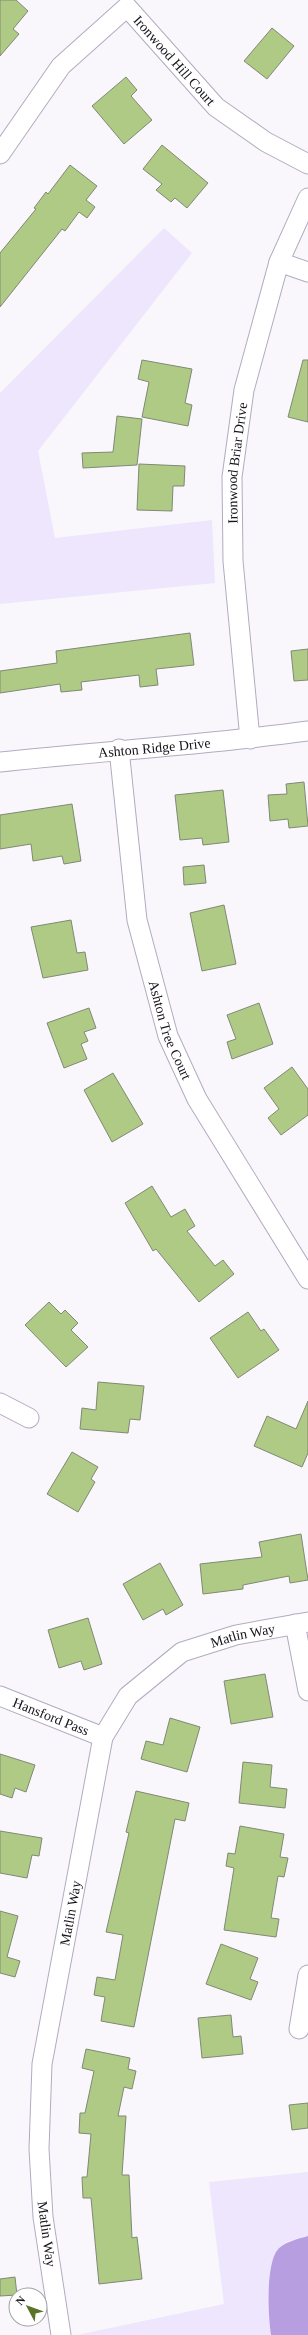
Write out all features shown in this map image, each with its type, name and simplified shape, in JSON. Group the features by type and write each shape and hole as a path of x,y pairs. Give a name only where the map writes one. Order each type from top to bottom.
{"street":[{"name":"Ironwood Hill Court","path":"0,154 61,66 127,7 216,107 266,142 308,164"},
{"name":"Ironwood Briar Drive","path":"250,739 233,561 232,477 244,390 279,262 308,198"},
{"path":"279,262 308,272"},
{"name":"Ashton Ridge Drive","path":"0,762 119,749 250,739 308,731"},
{"name":"Ashton Tree Court","path":"119,749 137,920 168,1036 197,1099 308,1279"},
{"path":"0,1403 29,1418"},
{"path":"302,1623 308,1691"},
{"name":"Matlin Way","path":"61,2335 43,2217 39,2149 42,2064 103,1737 128,1696 182,1652 236,1635 302,1623"},
{"name":"Hansford Pass","path":"0,1696 103,1737"},
{"path":"299,2029 308,1975"}],"shaded area":[{"path":"164,228 192,253 38,451 55,538 212,520 215,583 0,604 0,393"},
{"path":"308,2172 308,2236 292,2240 284,2244 278,2252 274,2262 269,2287 271,2335 77,2335 224,2304 209,2182"},
{"path":"308,2236 308,2335 271,2335 269,2316 269,2281 273,2260 276,2252 282,2246 290,2241"}],"building":[{"path":"0,0 16,0 28,11 13,29 19,34 0,56"},
{"path":"272,28 294,46 267,79 244,61"},
{"path":"126,77 137,90 131,96 152,120 124,144 92,106"},
{"path":"162,145 208,183 187,208 175,198 171,202 156,190 162,184 143,169"},
{"path":"70,165 97,186 86,200 95,207 87,218 79,212 65,231 62,229 0,307 0,253 36,209 34,208 46,192 48,194"},
{"path":"142,360 192,369 185,403 192,405 188,426 142,417 149,382 138,379"},
{"path":"303,360 308,360 308,422 288,417"},
{"path":"117,416 142,419 137,465 83,468 82,453 113,452"},
{"path":"139,464 185,466 184,486 173,486 172,511 137,510"},
{"path":"190,633 194,665 156,669 158,685 140,687 139,675 81,682 82,690 61,692 60,684 0,693 0,671 57,663 56,651"},
{"path":"308,649 308,680 294,681 291,651"},
{"path":"304,782 308,826 289,828 288,819 270,821 268,795 287,794 286,784"},
{"path":"223,790 229,842 203,845 202,838 180,840 175,795"},
{"path":"72,804 81,861 64,864 62,856 33,861 31,844 0,849 0,815"},
{"path":"204,865 206,883 184,885 183,867"},
{"path":"224,905 236,964 202,971 190,913"},
{"path":"71,920 77,953 85,952 88,970 43,978 31,927"},
{"path":"259,1003 273,1044 232,1059 227,1042 236,1039 227,1015"},
{"path":"89,1008 96,1028 84,1032 88,1041 81,1044 87,1059 64,1068 47,1023"},
{"path":"292,1067 308,1089 308,1115 281,1135 268,1118 279,1109 264,1088"},
{"path":"113,1073 143,1124 112,1142 84,1090"},
{"path":"152,1186 171,1217 185,1209 195,1226 187,1231 215,1266 223,1260 234,1274 199,1302 156,1249 153,1251 125,1203"},
{"path":"49,1302 61,1314 65,1310 78,1323 71,1330 88,1347 66,1367 25,1325"},
{"path":"248,1312 261,1331 264,1329 279,1350 238,1378 210,1338"},
{"path":"98,1382 144,1386 140,1420 130,1419 128,1433 80,1429 82,1408 96,1410"},
{"path":"308,1401 308,1453 302,1467 254,1446 267,1416 296,1429"},
{"path":"72,1452 98,1467 91,1479 95,1482 78,1512 47,1494"},
{"path":"301,1534 308,1580 290,1583 289,1576 243,1585 243,1589 203,1594 200,1564 262,1557 259,1542"},
{"path":"160,1563 183,1605 166,1615 163,1609 143,1620 123,1584"},
{"path":"88,1618 102,1664 84,1670 81,1661 59,1668 48,1630"},
{"path":"265,1674 273,1717 231,1724 224,1681"},
{"path":"170,1718 200,1727 187,1772 141,1759 146,1741 163,1745"},
{"path":"0,1754 35,1765 26,1792 15,1788 12,1798 0,1794"},
{"path":"243,1762 272,1765 270,1787 287,1789 285,1808 239,1803"},
{"path":"136,1791 189,1803 185,1821 175,1819 134,2027 101,2021 105,1997 94,1995 97,1977 115,1980 123,1935 106,1932 129,1833 126,1832"},
{"path":"240,1826 284,1834 280,1857 288,1858 284,1877 278,1876 271,1918 279,1919 276,1937 224,1930 234,1868 226,1866 228,1853 235,1854"},
{"path":"0,1831 42,1838 39,1856 32,1855 27,1878 0,1873"},
{"path":"0,1911 18,1916 7,1957 20,1961 15,1977 0,1973"},
{"path":"221,1944 258,1958 250,1979 258,1982 251,2000 206,1984"},
{"path":"231,2015 233,2037 241,2036 243,2054 202,2058 198,2018"},
{"path":"86,2049 130,2058 128,2069 136,2071 132,2089 124,2087 118,2116 126,2116 122,2175 129,2175 132,2238 137,2237 142,2279 99,2284 91,2198 83,2198 82,2177 87,2177 91,2134 79,2133 80,2113 85,2113 94,2071 82,2068"},
{"path":"308,2103 308,2128 292,2130 289,2105"},
{"path":"15,2277 16,2287 8,2287 8,2296 0,2296 0,2279"}]}
